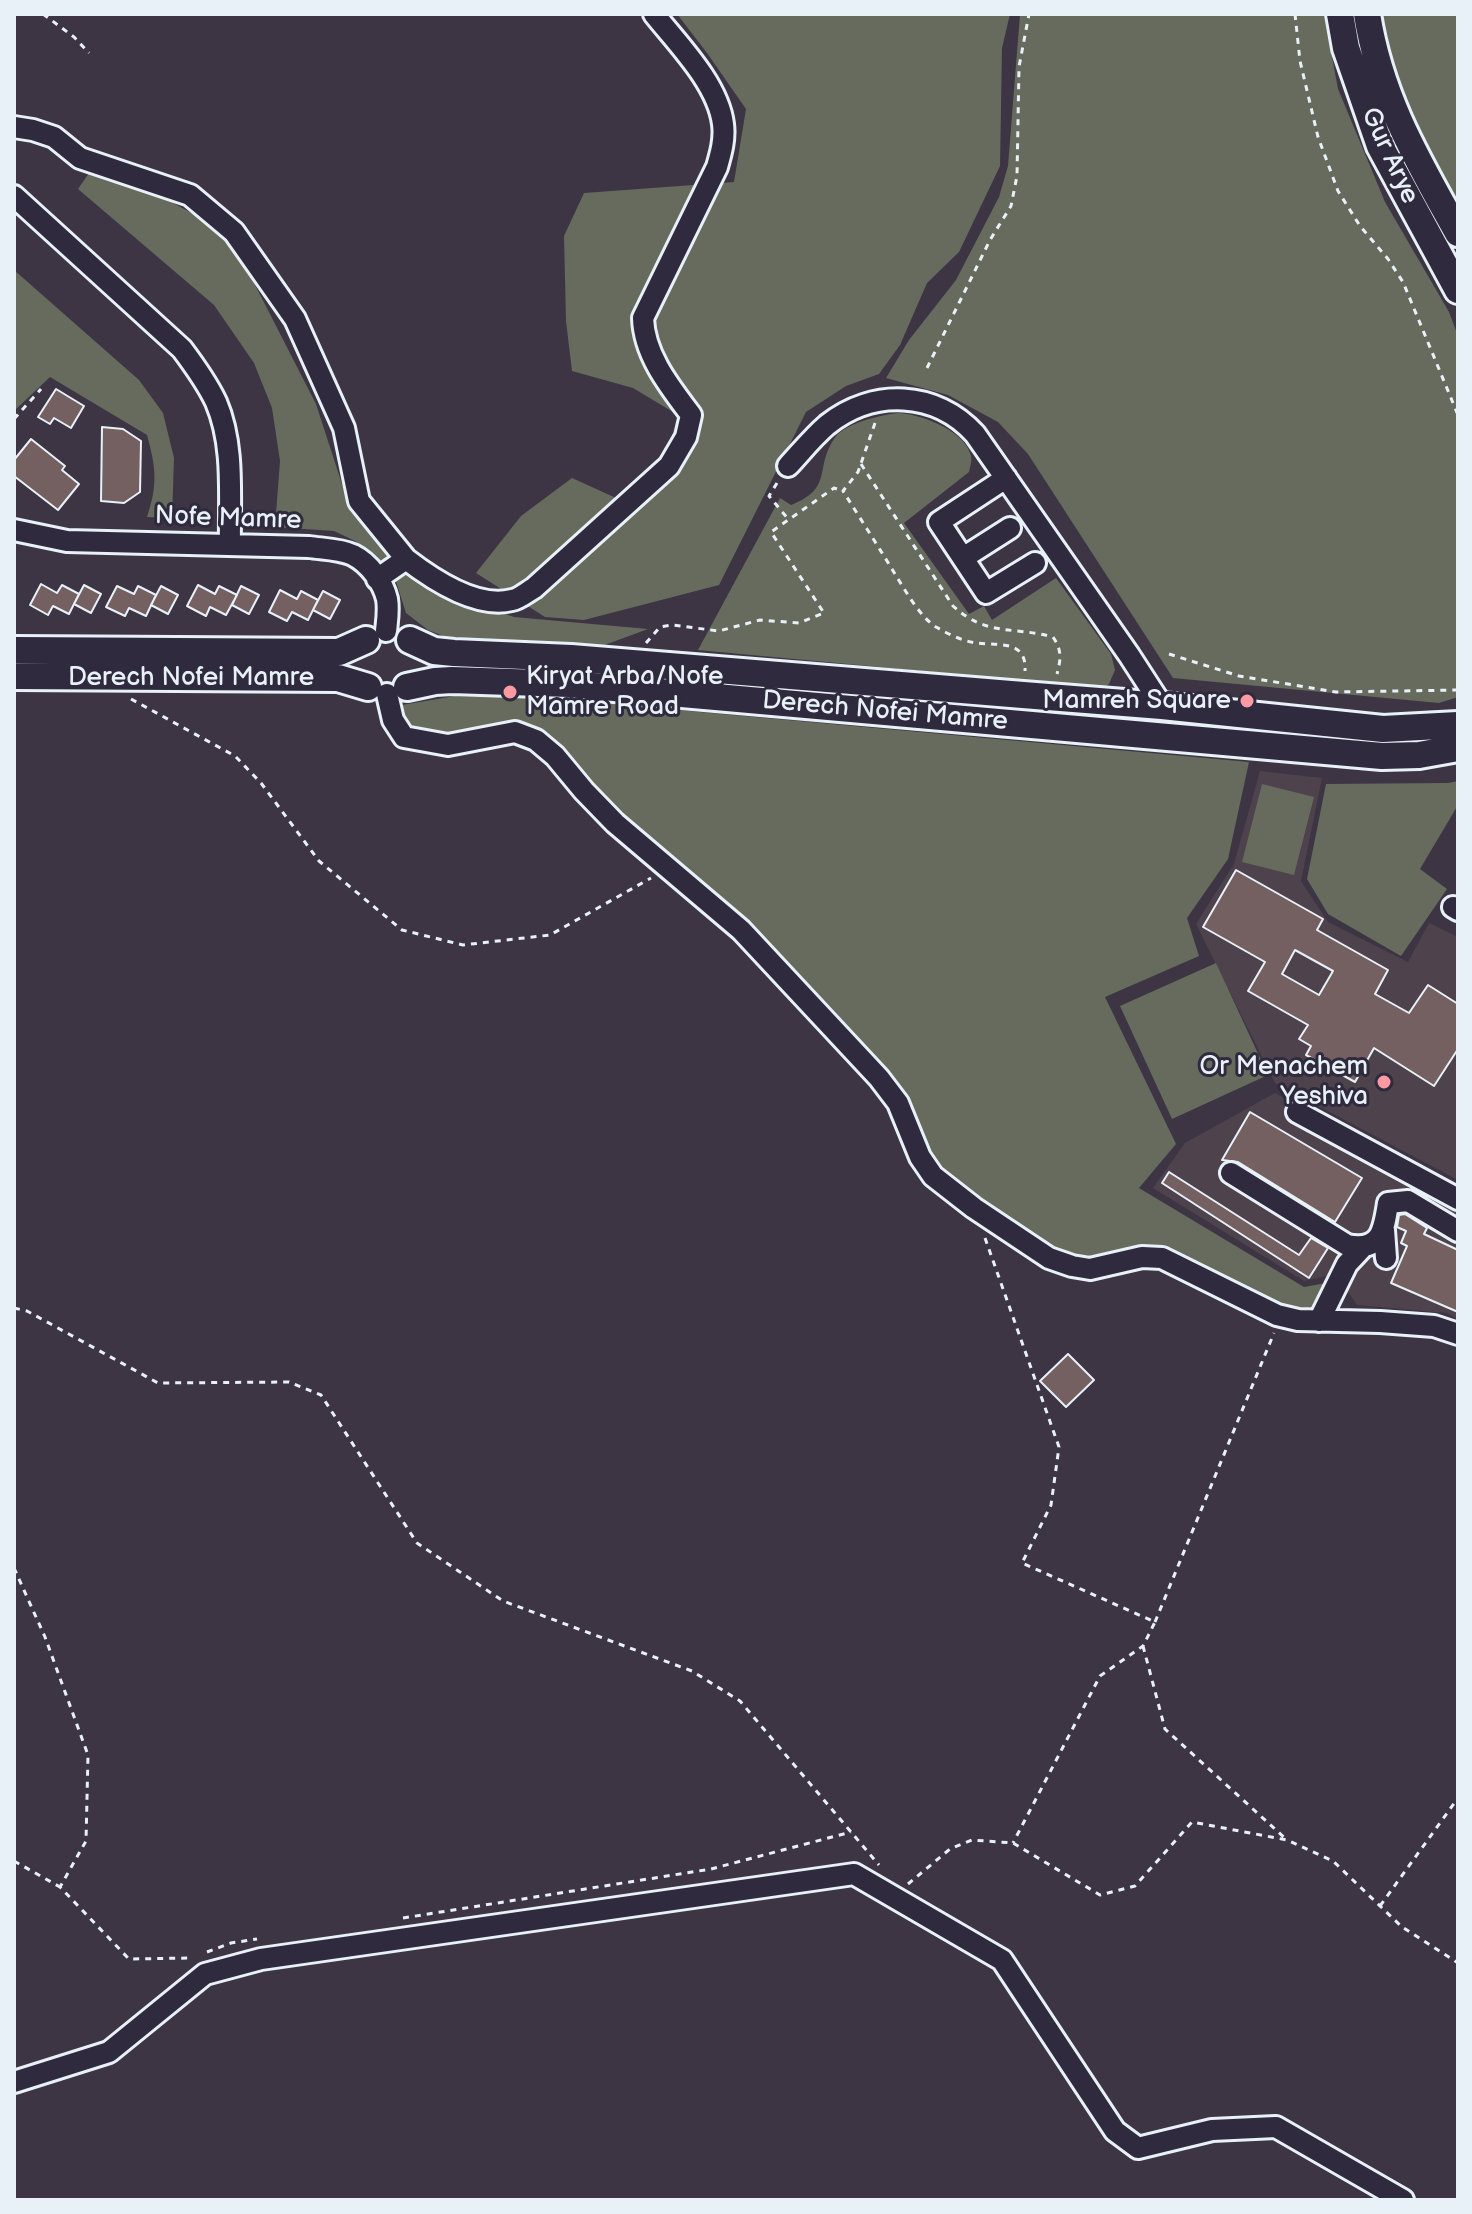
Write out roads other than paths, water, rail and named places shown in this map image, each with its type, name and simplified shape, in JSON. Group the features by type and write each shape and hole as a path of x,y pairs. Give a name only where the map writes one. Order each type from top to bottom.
{"main road":[{"name":"Gur Arye","path":"1340,14 1346,48 1380,146 1458,290"},
{"name":"Gur Arye","path":"1367,14 1372,42 1404,135 1458,233"},
{"name":"Derech Nofei Mamre","path":"14,650 339,652 387,637 434,651 454,653 571,658 1162,706 1383,729 1458,725"},
{"path":"387,637 416,649 419,669 415,679 387,689 361,679 357,668 359,649 387,637"},
{"name":"Derech Nofei Mamre","path":"14,676 338,678 387,689 452,680 569,684 1382,756 1419,755 1458,748"}],"street":[{"path":"14,127 54,137 80,158 190,195 234,232 295,319 344,428 359,501 406,559 427,575 470,597 493,602 513,600 534,588 661,474 686,437 691,415 666,381 643,336 643,318 717,167 723,125 717,101 692,60 654,14"},
{"path":"14,196 182,349 215,399 224,424 229,454 230,545"},
{"path":"788,466 829,423 874,403 908,399 940,407 957,417 975,434 1132,658 1162,706"},
{"path":"1006,478 939,522 986,593 1035,563"},
{"path":"963,558 1010,528"},
{"name":"Nofe Mamre","path":"14,530 67,541 337,550 353,555 367,565 377,579"},
{"path":"387,637 386,596 377,579 406,559"},
{"path":"1119,703 1131,688 1132,658"},
{"path":"387,689 393,720 404,737 448,745 515,732 536,740 555,756 615,823 741,930 879,1078 898,1103 920,1157 933,1176 974,1208 1049,1258 1090,1269 1142,1257 1162,1258 1277,1315 1298,1320 1434,1326 1458,1334"},
{"path":"1297,1112 1458,1199"},
{"path":"1231,1173 1347,1245 1362,1248"},
{"path":"1386,1258 1384,1230 1388,1203 1408,1201 1458,1231"},
{"path":"1319,1321 1347,1264 1384,1230"},
{"path":"14,2082 109,2052 205,1974 261,1959 854,1874 1002,1960 1115,2131 1138,2148 1212,2130 1276,2127 1403,2200"}],"place":[{"name":"Kiryat Arba/Nofe Mamre Road","path":"510,692"},
{"name":"Mamreh Square","path":"1247,701"},
{"name":"Or Menachem Yeshiva","path":"1384,1082"}]}
